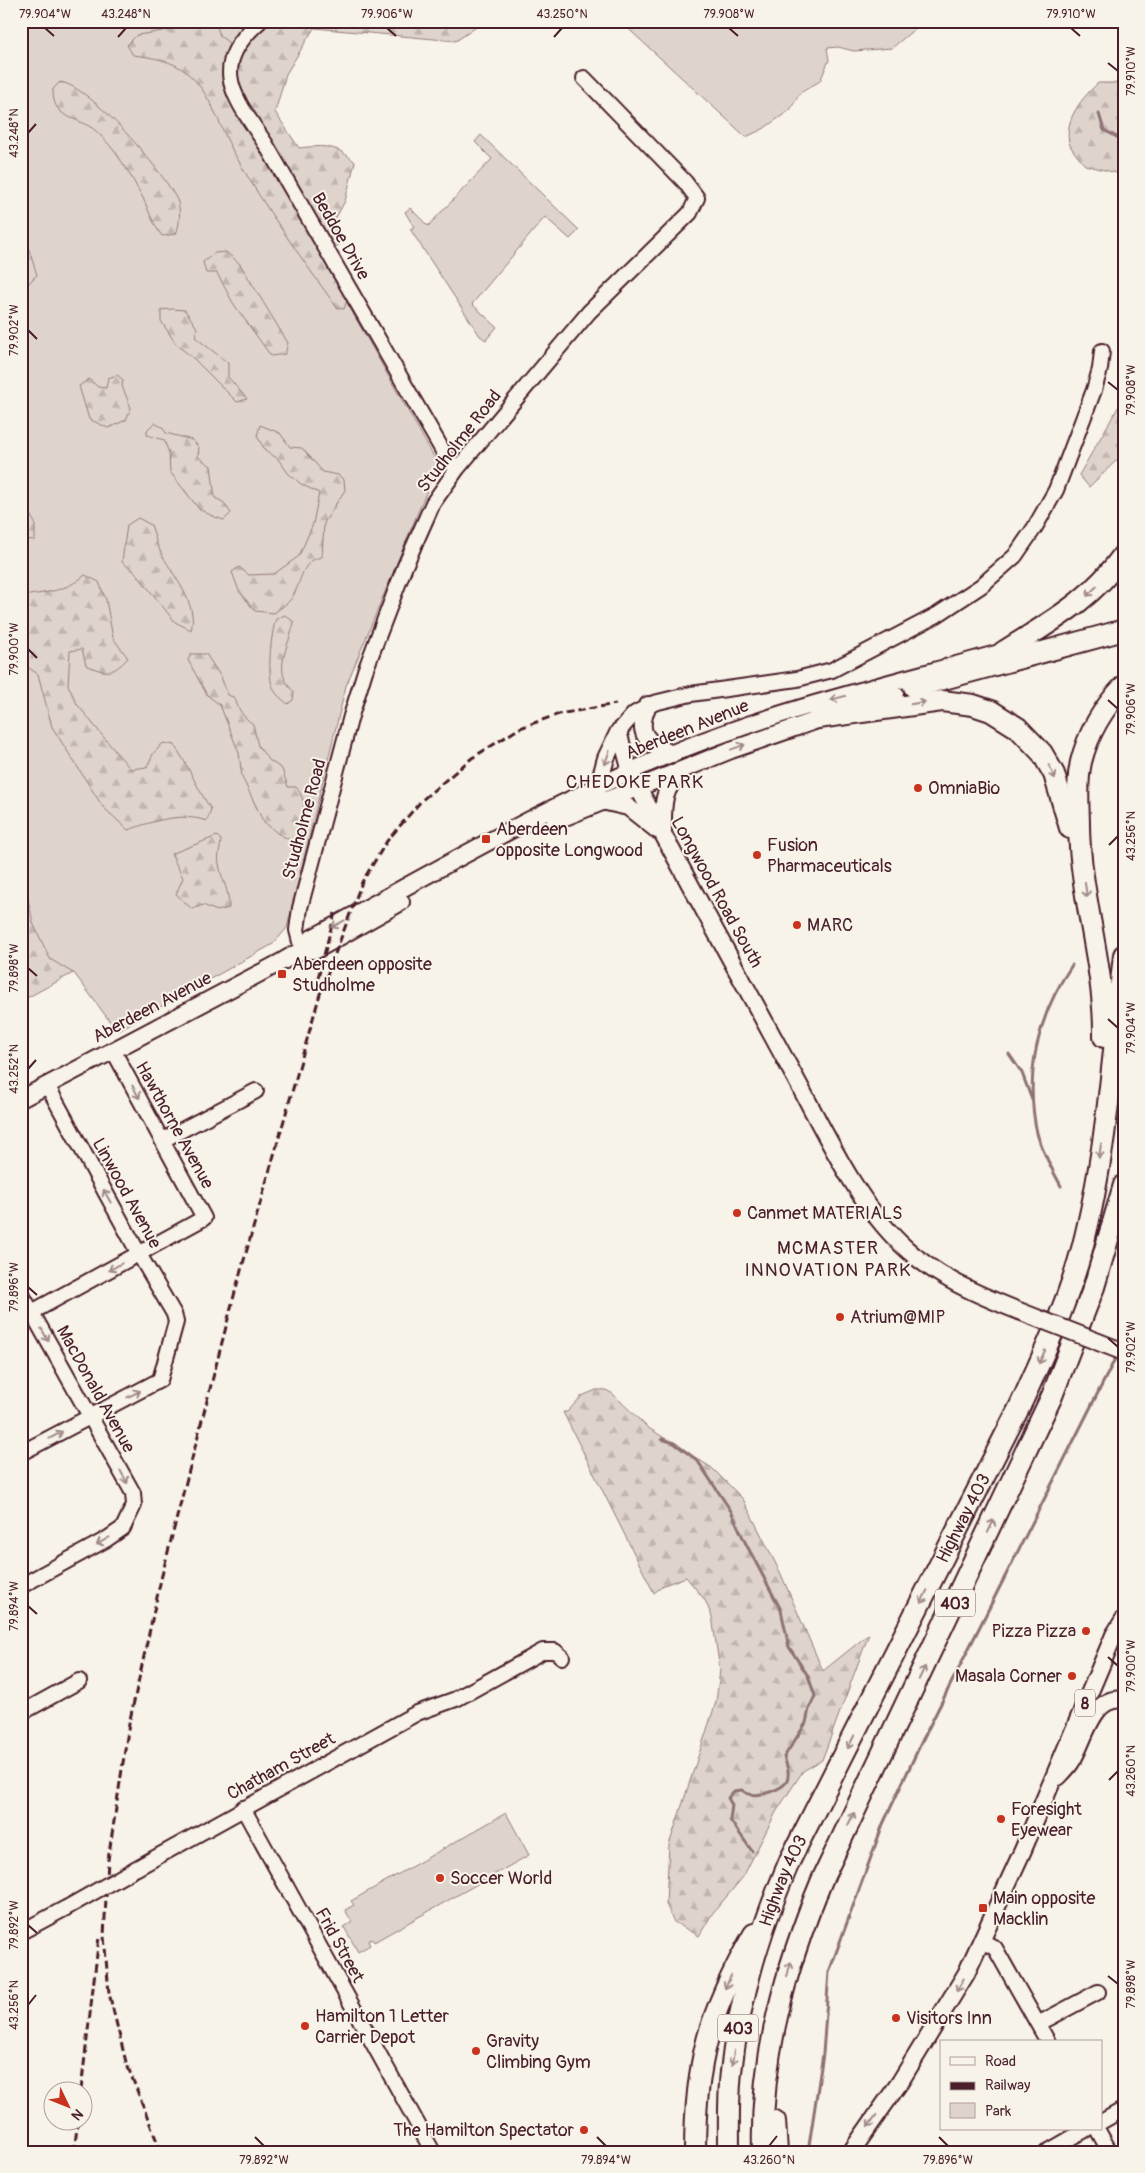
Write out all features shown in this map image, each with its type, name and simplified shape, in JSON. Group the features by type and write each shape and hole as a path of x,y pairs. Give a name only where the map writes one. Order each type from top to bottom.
{"highway":[{"path":"1003,652 1061,617 1079,603 1095,589 1124,554"},
{"path":"1003,652 1124,619"},
{"path":"914,687 1124,630"},
{"path":"1107,1103 1100,976 1078,842 1077,792 1082,760 1094,729 1110,701 1124,686"},
{"path":"818,718 942,701 956,702 991,711 1018,728 1042,753 1054,774 1070,827 1078,842"},
{"name":"Highway 403","path":"729,2152 730,2073 734,2047 769,1908 790,1860 910,1626 1048,1345 1082,1249 1097,1176 1124,955"},
{"name":"Highway 403","path":"763,2152 764,2086 777,2016 795,1950 822,1880 939,1638 1067,1359 1094,1287 1124,1185"},
{"path":"695,2152 695,2107 699,2071 707,2035 734,1968 769,1908"},
{"path":"777,2016 778,2044 774,2115 777,2152"}],"main road":[{"name":"Aberdeen Avenue","path":"21,1099 302,950 316,950 518,839 564,816 600,794 630,772 672,754 790,711 1003,652"},
{"name":"Aberdeen Avenue","path":"600,794 638,787 692,764 818,718 914,687"},
{"path":"648,705 642,717 645,736 654,746 672,754"},
{"path":"619,731 606,758 600,794 628,807 663,836"},
{"path":"663,836 664,796 676,777 692,764"},
{"name":"Longwood Road South","path":"630,772 663,836 837,1151 876,1217 901,1245 940,1275 989,1300 1124,1352"},
{"name":"8","path":"851,2152 900,2082 941,2017 982,1941 1114,1635 1124,1619"},
{"path":"1048,1789 1071,1762 1095,1712 1112,1700 1124,1700"}],"street":[{"name":"Beddoe Drive","path":"260,21 237,47 230,62 229,83 243,111 270,151 447,458 457,470"},
{"name":"Studholme Road","path":"302,950 297,930 300,908 350,716 405,566 433,503 457,470 584,318 690,213 697,198 685,182 584,78"},
{"path":"619,731 634,714 648,705 691,694 797,679 832,670 937,615 981,586 1015,556 1035,527 1056,490 1094,390 1100,369 1102,350"},
{"name":"Longwood Road South","path":"619,731 630,772"},
{"name":"Hawthorne Avenue","path":"113,1050 204,1218 139,1254"},
{"name":"Linwood Avenue","path":"47,1085 176,1318 160,1380 91,1416"},
{"path":"163,1140 256,1091"},
{"path":"27,1315 139,1254"},
{"name":"MacDonald Avenue","path":"21,1293 27,1315 91,1416 132,1493 134,1505 123,1528 107,1539 21,1586"},
{"path":"21,1453 91,1416"},
{"name":"Chatham Street","path":"21,1932 413,1715 456,1699 543,1651 555,1651 562,1658"},
{"path":"21,1713 79,1681"},
{"name":"Frid Street","path":"243,1808 433,2152"},
{"path":"982,1941 995,1948 1047,2040"},
{"path":"1038,2024 1098,1992"},
{"path":"1102,2121 1124,2109"},
{"path":"1048,2152 1085,2130"},
{"path":"1098,2130 1110,2152"}],"green space":[{"path":"21,21 250,21 226,50 220,78 438,464 346,686 287,928 273,944 117,1031 74,973 43,968 21,921"},
{"path":"237,21 485,21 456,41 314,28 286,74 275,112 299,148 323,147 336,149 355,162 345,201 333,223 341,244 324,252 348,297 344,309 337,308 270,212 234,153 214,110 195,80 180,68 168,62 133,55 127,45 137,35 216,23 220,36 231,47 243,53 253,38 241,29"},
{"path":"620,21 924,21 892,48 854,51 838,47 827,48 829,60 820,81 800,93 790,110 763,129 746,137"},
{"path":"60,82 73,87 107,113 157,170 177,200 180,217 176,234 162,236 128,171 103,138 89,126 67,116 57,107 53,89"},
{"path":"1098,83 1124,83 1124,175 1085,165 1069,142 1068,133 1072,117 1086,95"},
{"path":"481,135 579,230 570,239 545,217 472,304 497,327 486,340 480,336 410,229 414,227 405,212 410,208 428,226 492,159 475,142"},
{"path":"21,235 29,250 37,275 29,283 21,275"},
{"path":"226,252 240,264 288,343 285,354 271,356 233,303 217,273 206,273 203,262 215,253"},
{"path":"161,310 185,310 197,328 195,337 228,363 228,377 247,399 237,402 194,359 176,344 161,321"},
{"path":"117,375 123,380 122,386 131,408 126,420 108,428 89,419 79,386 89,379 98,387 106,388 108,378"},
{"path":"1124,397 1124,453 1089,487 1079,475"},
{"path":"154,423 162,427 166,433 192,440 199,447 198,457 211,466 215,498 223,502 231,513 224,520 199,509 170,472 169,453 164,440 147,435 147,430"},
{"path":"260,425 280,433 290,447 302,448 323,472 338,475 344,480 345,490 324,523 322,557 309,563 294,595 287,604 274,613 255,611 239,591 232,572 239,567 249,575 274,574 299,556 313,524 319,493 301,484 288,473 278,459 265,450 257,436"},
{"path":"21,499 35,523 35,540 21,539"},
{"path":"138,518 151,525 160,551 188,599 192,620 191,630 175,622 135,572 122,562 127,525"},
{"path":"85,575 99,582 106,600 113,638 128,658 118,668 104,671 86,665 82,649 70,651 68,685 77,704 131,769 147,767 153,754 163,743 174,745 211,809 207,821 187,817 167,819 128,830 103,807 52,727 38,674 21,663 21,596 63,588"},
{"path":"285,615 294,622 283,667 287,684 294,692 293,700 288,704 274,690 270,675 272,634 276,619"},
{"path":"191,654 206,654 221,677 228,695 235,698 241,713 253,724 258,746 269,760 282,769 288,787 296,787 300,794 303,801 304,814 301,828 294,842 277,833 263,821 242,777 239,753 220,705 207,695 188,660"},
{"path":"217,836 221,840 220,870 228,895 229,908 217,911 203,905 192,909 176,894 183,878 171,854"},
{"path":"21,878 25,885 33,923 50,959 73,973 21,1001"},
{"path":"596,1390 606,1390 613,1394 647,1427 712,1468 743,1499 780,1572 823,1671 869,1634 822,1760 803,1771 776,1812 743,1877 712,1914 699,1936 674,1922 666,1904 669,1845 716,1702 720,1670 712,1617 705,1600 686,1577 664,1585 654,1593 563,1412 567,1412 582,1396"},
{"name":"Soccer World","path":"506,1813 529,1855 374,1942 372,1939 368,1941 370,1945 358,1952 344,1927 352,1922 345,1910 354,1905 351,1901"}],"waterway":[{"path":"1099,114 1104,130 1124,141"},
{"path":"1061,1186 1044,1154 1037,1133 1033,1111 1033,1067 1037,1045 1050,1004 1072,965"},
{"path":"1009,1054 1022,1073 1032,1100"},
{"path":"808,2152 823,2054 829,1972 883,1824 923,1739 1117,1355"},
{"path":"662,1439 674,1443 697,1460 731,1511 781,1610 789,1647 808,1676 815,1696 809,1709 806,1723 784,1757 788,1769 787,1781 770,1792 753,1795 742,1790 734,1791 728,1798 732,1805 730,1820 752,1851"}],"railway":[{"path":"161,2152 126,2062 109,1993 104,1936 108,1860 129,1724 161,1579 236,1288 320,994 362,882 387,841 422,800 472,758 520,728 559,714 616,704"},
{"path":"318,978 335,913"},
{"path":"82,2080 99,1937"},
{"path":"74,2152 77,2130"}],"place":[{"name":"OmniaBio","path":"918,788"},
{"name":"Aberdeen opposite Longwood","path":"486,839"},
{"name":"Fusion Pharmaceuticals","path":"757,855"},
{"name":"MARC","path":"797,925"},
{"name":"Aberdeen opposite Studholme","path":"282,974"},
{"name":"Canmet MATERIALS","path":"737,1213"},
{"name":"Atrium@MIP","path":"840,1317"},
{"name":"Pizza Pizza","path":"1086,1631"},
{"name":"Masala Corner","path":"1072,1676"},
{"name":"Foresight Eyewear","path":"1001,1819"},
{"name":"Soccer World","path":"440,1878"},
{"name":"Main opposite Macklin","path":"983,1908"},
{"name":"Visitors Inn","path":"896,2018"},
{"name":"Hamilton 1 Letter Carrier Depot","path":"305,2026"},
{"name":"Gravity Climbing Gym","path":"476,2051"},
{"name":"The Hamilton Spectator","path":"584,2130"}],"district":[{"name":"CHEDOKE PARK","path":"635,781"},
{"name":"MCMASTER INNOVATION PARK","path":"828,1258"}]}
